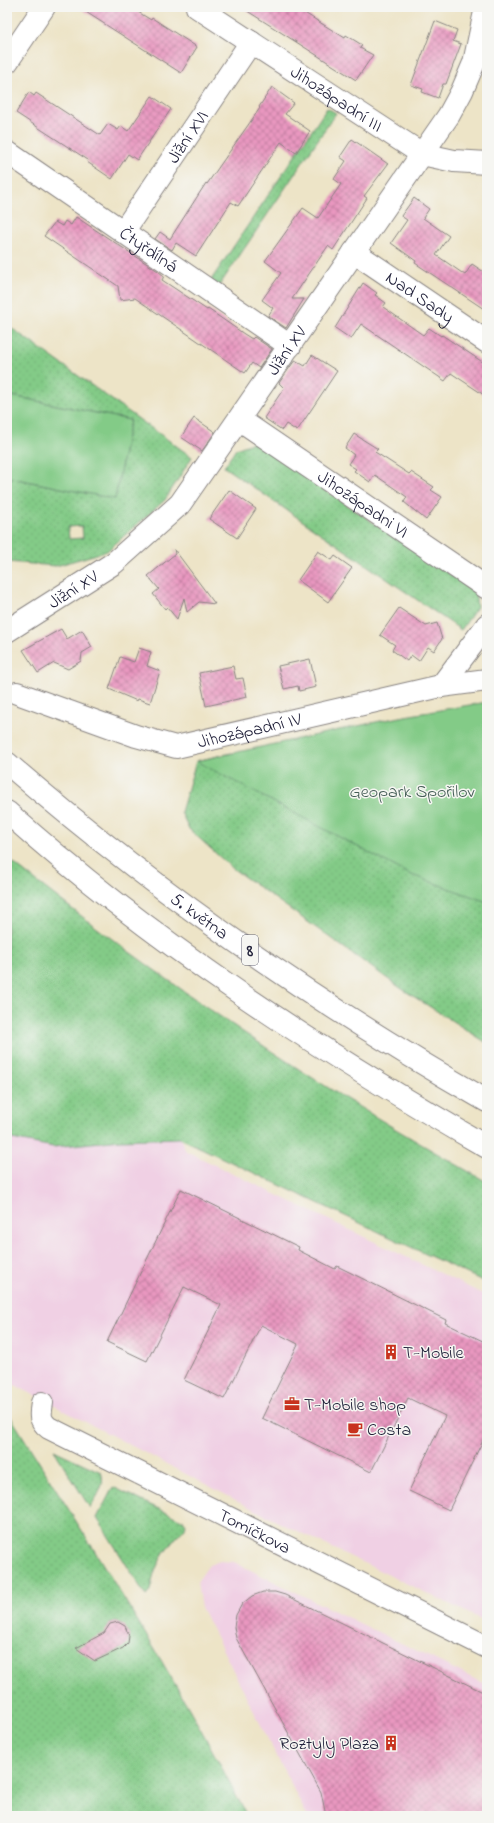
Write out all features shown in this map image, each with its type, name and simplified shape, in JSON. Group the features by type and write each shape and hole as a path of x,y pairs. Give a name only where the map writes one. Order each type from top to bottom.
{"main road":[{"path":"7,62 44,7"},
{"name":"Jihozápadní III","path":"197,7 422,154 454,161 487,163"},
{"name":"Jižní XV","path":"7,631 114,563 180,504 240,420 449,115 462,92 474,63 486,7"},
{"name":"Jižní XVI","path":"123,232 251,42"},
{"name":"Čtyřdílná","path":"7,152 290,346"},
{"name":"Nad Sady","path":"354,252 487,342"},
{"name":"Jihozápadni VI","path":"240,420 487,588"},
{"path":"441,686 487,625"},
{"name":"Jihozápadní IV","path":"17,693 136,736 176,747 441,686 487,680"},
{"name":"5. května","path":"7,763 117,852 217,927 368,1029 487,1101"},
{"name":"8","path":"7,812 76,870 167,941 286,1023 373,1079 487,1147"},
{"path":"7,820 76,870"},
{"name":"Tomíčkova","path":"42,1403 40,1415 42,1423 49,1428 487,1647"}],"shaded area":[{"path":"7,1138 53,1147 121,1140 180,1138 186,1151 487,1296 487,1622 278,1522 7,1381"},
{"name":"Roztyly Plaza","path":"220,1561 234,1562 487,1685 487,1816 307,1816 201,1607 197,1582 209,1565"}],"green space":[{"path":"327,108 336,113 219,286 211,280"},
{"path":"7,325 192,457 165,500 107,551 56,566 7,562 7,477 115,499 130,420 7,395","holes":["82,526 83,538 69,539 68,527"]},
{"path":"7,395 130,420 115,499 7,477"},
{"path":"254,442 475,591 477,607 461,630 224,467 236,449"},
{"name":"Geopark Spořilov","path":"487,702 487,902 409,874 196,761 399,717"},
{"path":"231,753 487,879 487,1043 402,989 232,868 189,829 181,812 196,761"},
{"path":"7,858 123,947 243,1032 364,1110 487,1182 487,1283 180,1138 121,1140 53,1147 7,1138"},
{"path":"7,1411 162,1661 220,1764 247,1816 7,1816","holes":["117,1622 124,1625 129,1636 125,1645 116,1652 96,1661 95,1658 98,1652 87,1656 83,1651 86,1643 105,1633 110,1624"]},
{"path":"54,1450 101,1472 102,1486 90,1508"},
{"path":"113,1487 184,1521 186,1524 185,1528 164,1553 154,1574 150,1590 146,1596 97,1518"}],"building":[{"path":"78,7 130,7 151,20 152,18 197,47 181,73"},
{"path":"241,7 295,7 345,38 346,35 362,45 360,48 373,55 356,80"},
{"path":"435,21 457,30 453,41 461,44 446,84 443,84 438,98 422,92 423,89 411,85"},
{"path":"272,87 294,103 285,114 310,131 296,153 281,142 238,206 231,202 196,256 176,243 172,250 155,239 160,232 170,239 206,183 207,184 260,108 259,107"},
{"path":"29,92 34,96 36,93 100,135 108,124 118,130 121,126 128,131 152,96 171,109 137,160 128,154 112,179 87,162 88,160 16,113"},
{"path":"352,139 388,164 364,196 367,198 333,250 328,246 292,299 304,299 286,328 268,316 273,308 262,300 281,273 265,261 303,208 318,218 341,184 334,179 346,161 340,157"},
{"path":"414,198 429,209 423,218 449,236 436,255 465,275 472,264 487,274 487,311 415,263 416,261 391,243 407,220 401,216"},
{"path":"76,217 158,271 164,276 162,280 244,334 252,339 254,337 272,349 259,368 252,363 245,373 135,298 120,300 118,286 44,236 55,222 62,226 65,221 71,225"},
{"path":"363,283 377,293 375,295 386,303 383,307 423,335 429,328 487,365 487,397 451,373 445,381 361,324 351,339 335,328"},
{"path":"312,355 337,371 297,431 286,424 282,430 264,418 284,388 279,383 295,360 305,366"},
{"path":"194,418 215,432 202,451 181,437"},
{"path":"354,434 378,449 375,452 409,474 411,472 434,487 431,490 442,497 426,520 404,502 407,497 375,475 370,482 354,471 356,469 348,464 354,455 345,448"},
{"path":"229,490 256,509 237,538 209,519"},
{"path":"174,549 215,604 199,602 187,612 184,598 177,619 167,607 165,609 153,594 159,589 148,576 175,554"},
{"path":"318,551 332,560 335,556 352,568 328,602 298,580"},
{"path":"399,608 426,626 437,623 442,639 434,651 428,647 419,661 411,655 407,661 392,650 395,645 380,635"},
{"path":"61,629 67,639 82,630 92,647 82,653 81,661 68,669 54,663 38,673 23,650"},
{"path":"139,648 151,652 147,666 160,671 150,703 138,699 137,701 109,689 120,657 134,662"},
{"path":"310,659 316,687 299,691 298,686 284,689 278,666"},
{"path":"233,666 236,679 243,678 247,697 206,706 199,673"},
{"name":"T-Mobile","path":"181,1189 299,1247 298,1250 335,1269 337,1266 446,1320 445,1323 487,1343 487,1432 449,1510 409,1491 445,1416 408,1398 371,1472 262,1418 298,1344 261,1325 224,1399 184,1380 221,1305 184,1287 147,1361 107,1342"},
{"name":"Roztyly Plaza","path":"263,1592 275,1592 285,1595 487,1694 487,1816 326,1816 321,1792 236,1638 234,1627 236,1615 242,1604 252,1596"},
{"path":"118,1622 125,1626 129,1636 128,1643 123,1648 95,1661 76,1648 104,1633 110,1624"}],"place":[{"name":"T-Mobile","path":"391,1352"},
{"name":"T-Mobile shop","path":"292,1404"},
{"name":"Costa","path":"355,1429"},
{"name":"Roztyly Plaza","path":"391,1743"}]}
